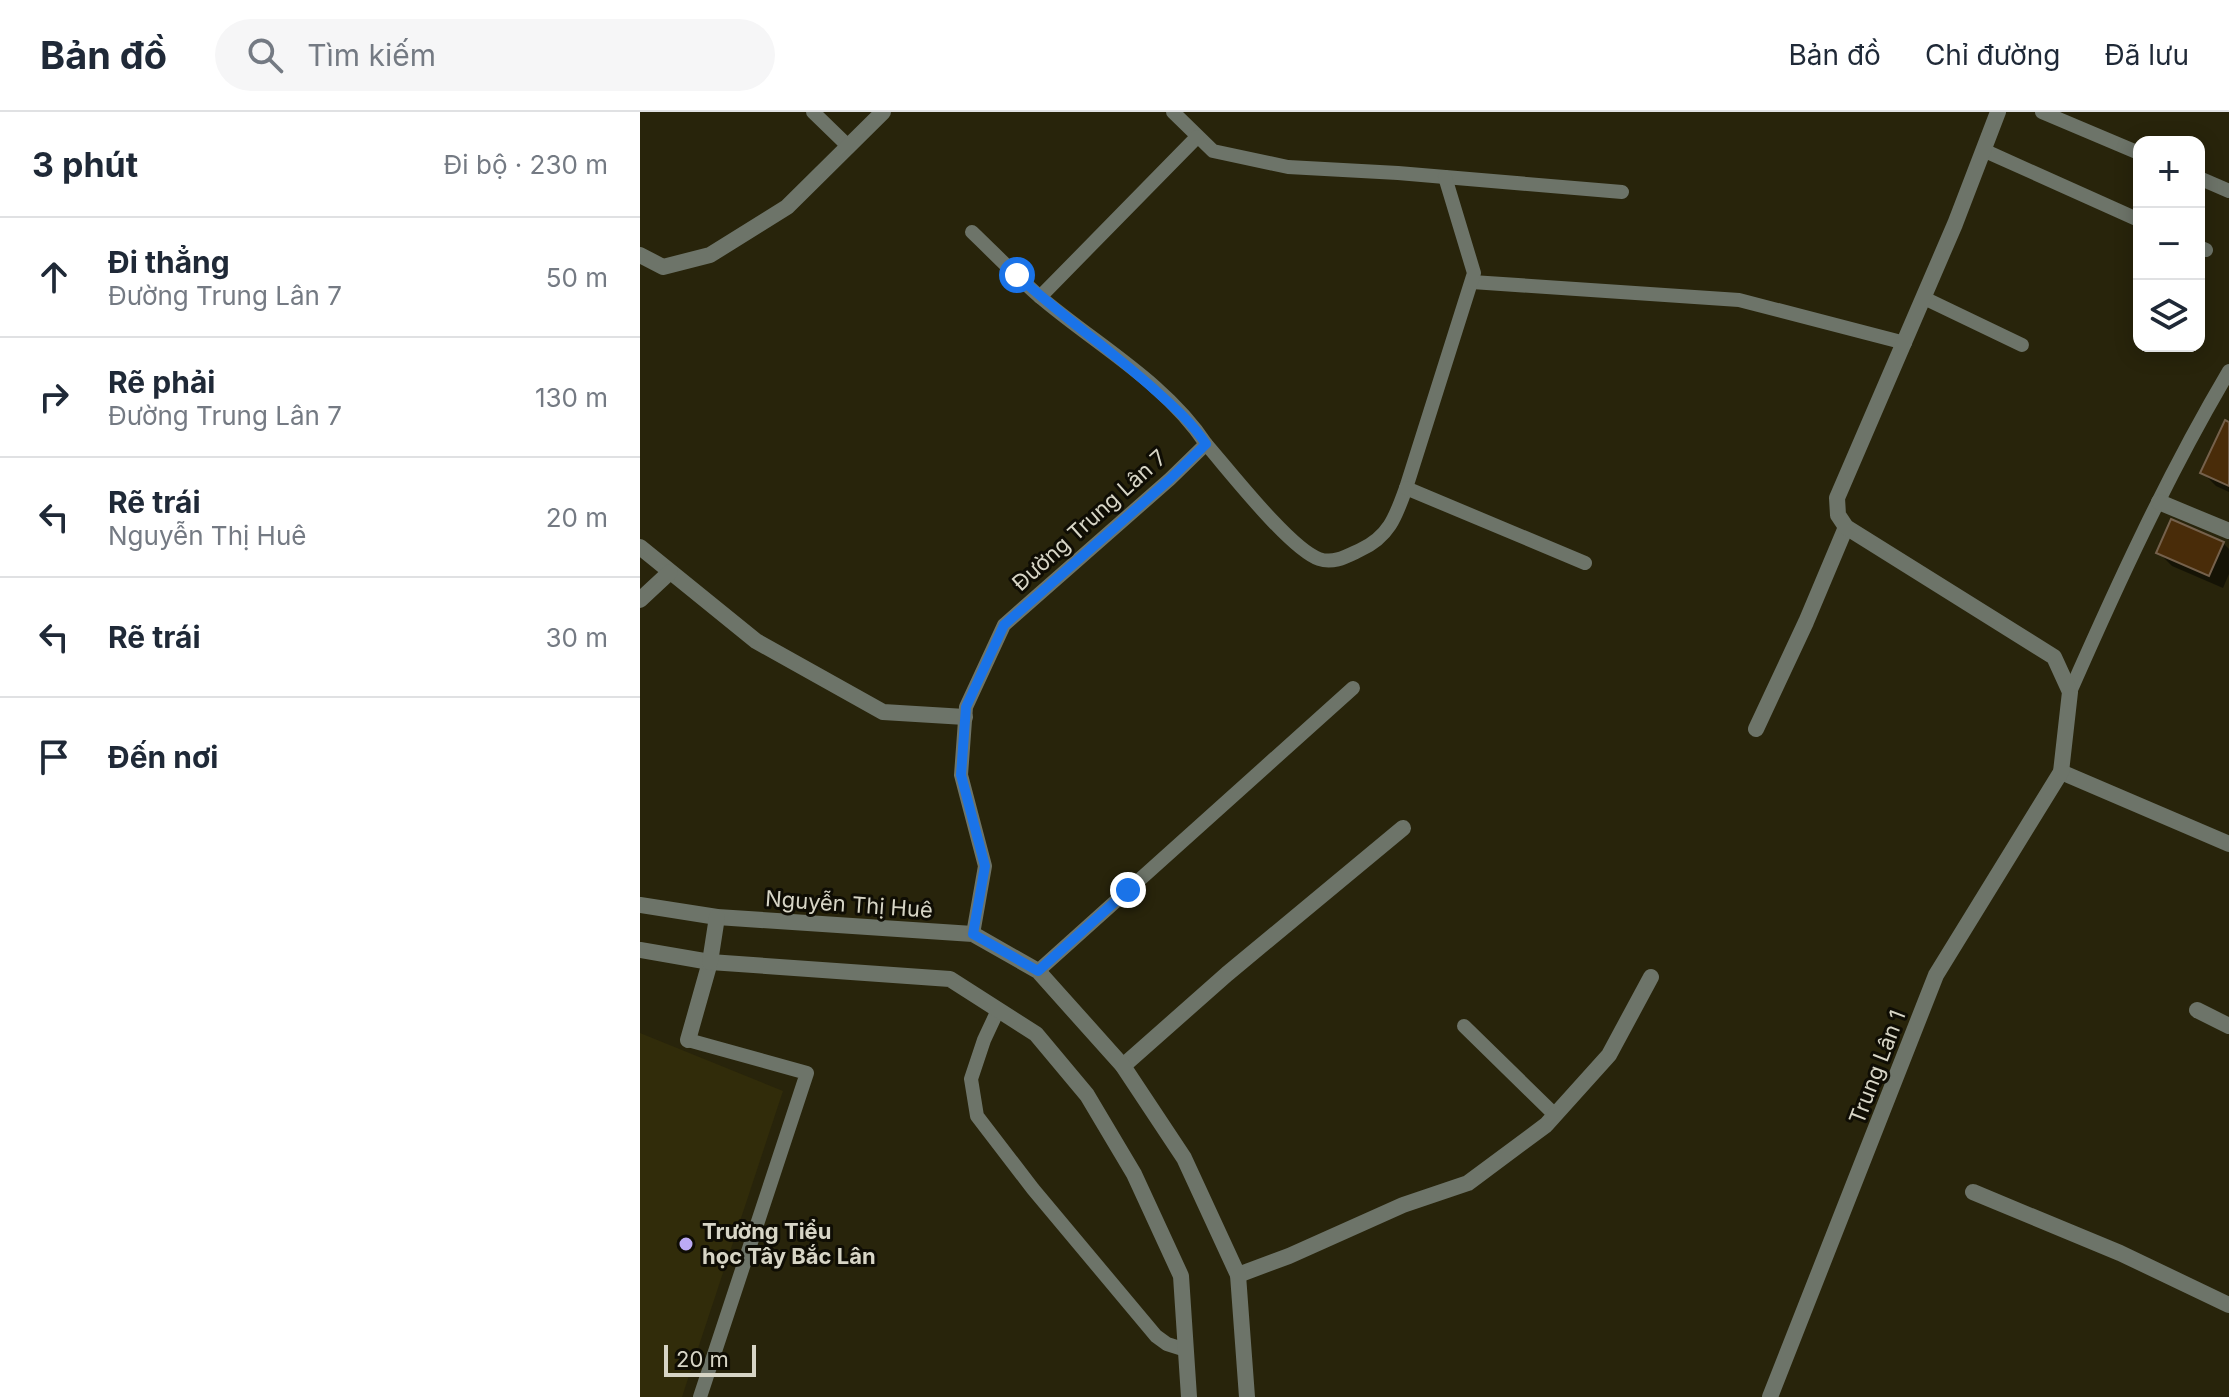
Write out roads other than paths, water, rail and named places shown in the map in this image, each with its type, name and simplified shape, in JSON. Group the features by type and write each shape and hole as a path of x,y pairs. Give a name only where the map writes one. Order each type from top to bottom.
{"street":[{"path":"640,255 663,267 710,255 787,207 883,112"},
{"path":"1998,112 1924,298 1837,498 1838,515 1846,527 2054,657 2070,692 2061,772 2229,844"},
{"path":"2159,502 2229,531"},
{"path":"1756,729 1846,527"},
{"path":"640,547 756,641 883,712 965,717"},
{"path":"640,600 670,572"},
{"name":"Trung Lân 1","path":"1770,1397 1936,975 2061,772"},
{"path":"1123,1066 1227,974 1403,828"},
{"name":"Nguyễn Thị Huê","path":"640,905 717,917 973,934 1038,971 1123,1066 1184,1158 1238,1275 1247,1397"},
{"path":"688,1040 710,962 717,917"},
{"path":"640,950 710,962 950,979 1036,1034 1087,1095 1134,1174 1181,1276 1189,1397"},
{"path":"1238,1275 1289,1256 1403,1205 1468,1183 1546,1125 1609,1055 1651,977"},
{"path":"2197,1010 2229,1026"},
{"path":"1973,1192 2120,1253 2229,1305"}],"lane":[{"path":"813,112 847,145"},
{"path":"1173,112 1213,151 1288,167 1622,192"},
{"path":"2042,112 2133,150"},
{"path":"1040,297 1197,137"},
{"path":"1983,150 2133,217"},
{"path":"972,232 1040,297 1122,360 1193,424 1206,444 1278,526 1320,559 1344,558 1372,545 1387,533 1395,521 1472,282 1474,273 1445,177"},
{"path":"2205,181 2229,191"},
{"path":"1472,282 1739,300 1905,343"},
{"path":"1924,298 2022,345"},
{"path":"2070,692 2124,569 2204,413 2229,371"},
{"name":"Đường Trung Lân 7","path":"973,934 985,866 961,775 966,707 1004,625 1206,444"},
{"path":"1406,488 1585,563"},
{"path":"1038,971 1353,688"},
{"path":"998,1010 971,1079 977,1116 1033,1189 1156,1336 1167,1344 1186,1350"},
{"path":"1464,1026 1555,1115"},
{"path":"688,1040 807,1073 700,1397"}],"place":[{"name":"Trường Tiểu học Tây Bắc Lân","path":"686,1244"}]}
